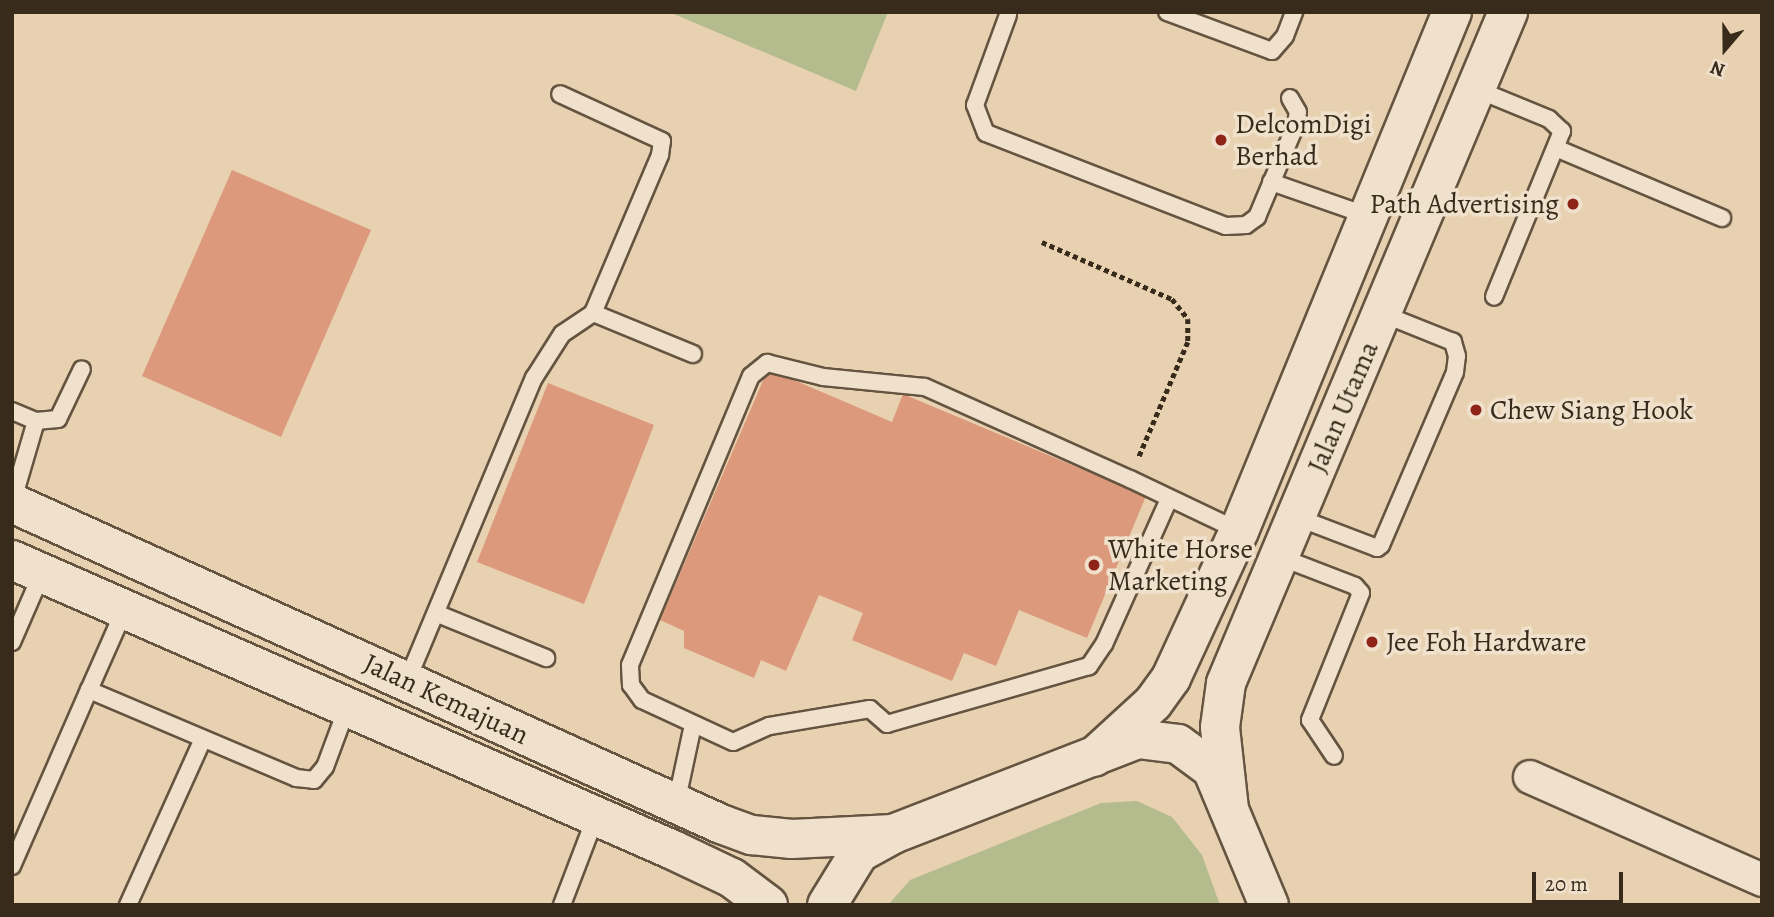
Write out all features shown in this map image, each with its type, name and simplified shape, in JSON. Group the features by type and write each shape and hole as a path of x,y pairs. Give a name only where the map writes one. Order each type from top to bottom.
{"main road":[{"name":"Jalan Utama","path":"1094,757 1153,703 1171,678 1238,531 1366,215 1452,12"},
{"name":"Jalan Utama","path":"1229,809 1220,727 1226,683 1508,12"},
{"name":"Jalan Kemajuan","path":"12,503 676,806 752,835 792,839 893,834"},
{"name":"Jalan Kemajuan","path":"27,566 732,878 768,905"},
{"path":"827,905 859,853 893,834 1138,739 1178,744 1212,769 1269,905"}],"street":[{"path":"1530,778 1762,880"}],"lane":[{"path":"1167,12 1272,51 1285,36 1294,12"},
{"path":"1008,15 975,105 986,133 1226,226 1245,225 1256,217 1298,112 1290,98"},
{"path":"1476,89 1549,119 1562,131 1558,149 1494,297"},
{"path":"407,681 438,614 534,378 562,334 593,313 662,141 560,94"},
{"path":"1558,149 1722,218"},
{"path":"1271,182 1366,215"},
{"path":"593,313 693,354"},
{"path":"1296,517 1377,548 1381,545 1455,372 1457,356 1453,342 1383,314"},
{"path":"1169,499 1104,644 1089,666 887,724 870,709 769,726 733,742 642,700 631,685 629,665 751,376 767,363 824,377 925,387 1130,479 1238,531"},
{"path":"12,411 36,421 58,419 82,369"},
{"path":"12,503 36,421"},
{"path":"1279,556 1355,586 1361,593 1310,720 1334,756"},
{"path":"12,642 27,566"},
{"path":"12,866 124,611"},
{"path":"438,614 546,658"},
{"path":"89,690 296,778 314,780 325,767 347,708"},
{"path":"676,806 693,724"},
{"path":"128,905 203,739"},
{"path":"562,905 596,816"}],"path":[{"path":"1042,242 1172,299 1188,319 1188,342 1130,479"}],"green space":[{"path":"669,12 888,12 856,91"},
{"path":"1137,801 1172,817 1202,855 1220,905 888,905 910,880 1101,803"}],"building":[{"path":"232,170 371,230 281,437 142,376"},
{"path":"768,369 892,422 903,394 1146,496 1087,638 1019,610 996,666 964,653 952,681 852,640 863,613 819,595 786,671 761,660 754,678 684,648 684,631 660,620"},
{"path":"548,383 654,425 584,604 477,562"}],"place":[{"name":"DelcomDigi Berhad","path":"1221,140"},
{"name":"Path Advertising","path":"1573,204"},
{"name":"Chew Siang Hook","path":"1476,410"},
{"name":"White Horse Marketing","path":"1094,565"},
{"name":"Jee Foh Hardware","path":"1372,642"}]}
